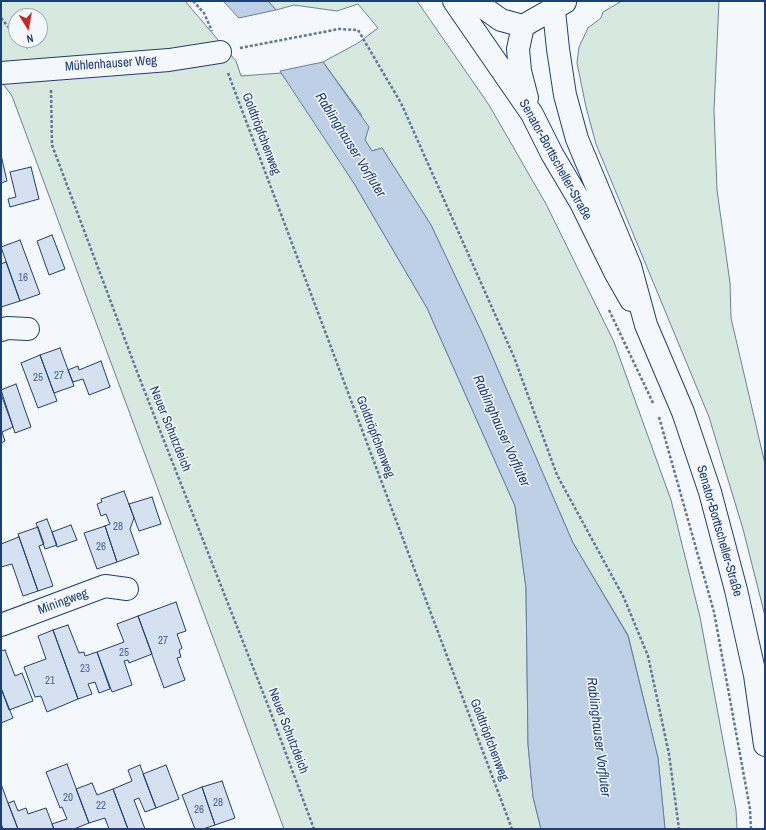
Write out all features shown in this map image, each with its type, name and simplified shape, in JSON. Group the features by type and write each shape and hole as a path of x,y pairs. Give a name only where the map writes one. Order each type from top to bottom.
{"street":[{"name":"Senator-Borttscheller-Straße","path":"454,1 532,114 552,154 581,203 614,272 646,325"},
{"path":"474,1 501,20 523,26"},
{"name":"Senator-Borttscheller-Straße","path":"558,4 558,49 576,139 630,266 646,325 683,412 710,492 736,590 753,668 765,745"},
{"path":"532,114 520,71 518,49 523,26 558,4"},
{"name":"Mühlenhauser Weg","path":"1,73 49,68 168,60 220,52"},
{"path":"1,330 7,328 28,329"},
{"name":"Miningweg","path":"1,625 105,586 127,589"}],"path":[{"name":"Goldtröpfchenweg","path":"193,1 204,13 220,52 512,829"},
{"path":"1,18 8,26"},
{"path":"220,52 340,30 358,30 401,102 514,357 557,475 624,598 648,656 669,754 679,829"},
{"path":"28,48 49,68"},
{"name":"Neuer Schutzdeich","path":"49,68 52,145 138,377 269,708 314,829"},
{"path":"608,307 655,408"},
{"path":"658,415 714,612 750,809 751,829"}],"shaded area":[{"path":"1,1 185,1 236,61 241,76 281,73 310,114 355,185 427,308 515,506 526,588 528,744 533,797 541,829 284,829 12,96 1,81"},
{"path":"268,1 417,1 489,105 546,204 614,342 671,500 700,617 736,810 737,829 665,829 658,758 628,635 573,543 483,335 431,225 382,148 372,151 365,140 361,114 323,62 358,43 378,28 358,4 337,11 294,5 276,10"},
{"path":"622,1 719,1 714,110 717,190 730,283 731,318 765,464 765,616 743,529 709,417 596,144 586,107 577,63 579,47 588,28 601,18 603,12"}],"water":[{"path":"223,1 268,1 276,10 239,18"},
{"name":"Rablinghauser Vorfluter","path":"323,62 369,127 365,140 372,151 382,148 431,225 483,335 573,543 628,636 658,758 665,829 541,829 533,797 528,744 526,588 515,506 427,308 355,185 280,71"}],"building":[{"path":"1,155 7,181 1,183"},
{"path":"31,167 39,199 10,207 8,199 16,197 10,172"},
{"path":"52,235 65,269 49,275 37,241"},
{"path":"20,240 40,294 20,301 1,247"},
{"path":"6,262 20,301 1,307 1,264"},
{"path":"60,348 74,386 54,393 40,355"},
{"path":"40,355 57,401 38,408 21,363"},
{"path":"101,361 110,387 89,395 83,379 73,382 68,370 78,366 79,370"},
{"path":"16,384 31,427 15,433 1,390"},
{"path":"1,394 13,427 2,432 5,441 1,443"},
{"path":"124,491 134,518 130,529 139,554 117,562 105,526 110,524 106,514 101,516 97,504 102,502 101,499"},
{"path":"152,497 161,524 139,531 129,504"},
{"path":"47,519 57,545 45,549 36,523"},
{"path":"71,525 77,540 57,547 52,532"},
{"path":"105,526 117,562 97,569 84,533"},
{"path":"38,527 44,544 39,546 53,586 38,591 18,534"},
{"path":"19,537 38,591 23,596 12,564 1,567 1,544"},
{"path":"176,602 186,631 177,634 182,648 179,650 181,657 177,658 185,680 164,688 138,616"},
{"path":"138,616 152,654 129,663 128,660 124,661 132,685 112,692 97,652 124,642 117,624"},
{"path":"68,625 79,653 84,652 85,656 97,652 110,689 99,693 95,682 88,684 92,694 78,699 53,630"},
{"path":"53,630 78,699 47,712 41,696 35,697 24,667 46,659 38,636"},
{"path":"5,650 15,676 22,673 33,701 9,710 1,688 1,651"},
{"path":"1,688 13,718 1,723"},
{"path":"67,764 89,823 74,829 54,829 52,824 67,819 62,807 60,808 46,772"},
{"path":"140,765 156,808 145,812 139,798 134,800 145,829 128,829 113,789 132,781 128,770"},
{"path":"166,765 179,799 156,808 143,774"},
{"path":"222,781 235,818 215,825 202,787"},
{"path":"92,783 97,795 113,789 128,829 109,829 105,818 89,823 76,789"},
{"path":"1,784 18,829 3,829 1,823"},
{"path":"202,787 215,825 203,829 195,829 182,795"},
{"path":"14,801 18,811 26,808 28,814 46,808 54,829 18,829 8,803"}]}
